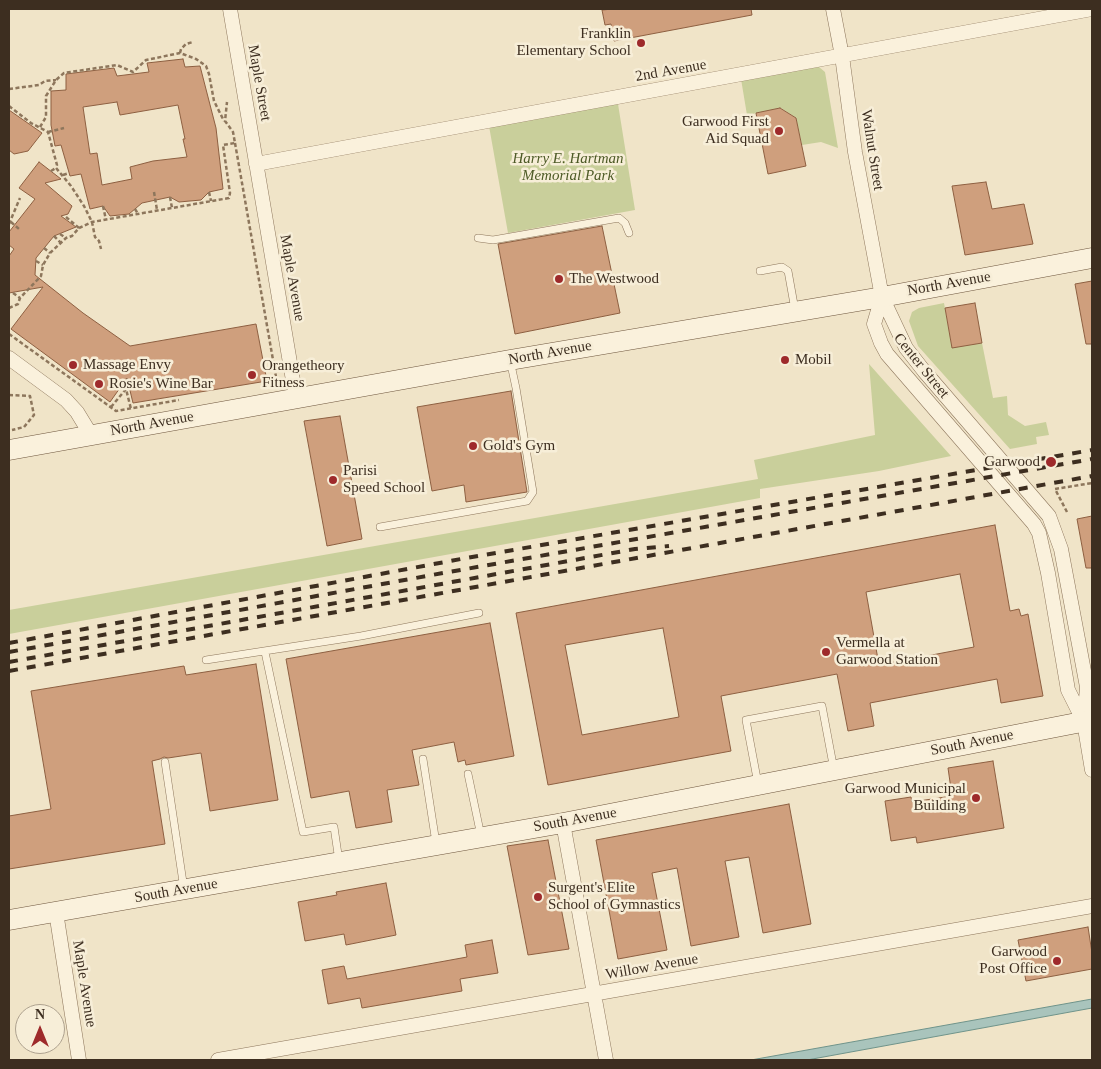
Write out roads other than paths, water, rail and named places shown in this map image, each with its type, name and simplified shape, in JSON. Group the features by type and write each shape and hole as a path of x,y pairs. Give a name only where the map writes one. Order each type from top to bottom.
{"main road":[{"name":"North Avenue","path":"9,450 510,360 882,297 1092,258"},
{"name":"South Avenue","path":"9,920 562,823 1088,721"}],"street":[{"name":"Maple Street","path":"230,9 256,164"},
{"name":"Walnut Street","path":"833,9 842,56 855,152 882,297"},
{"name":"2nd Avenue","path":"256,164 1092,9"},
{"name":"Maple Avenue","path":"256,164 296,398"},
{"name":"Center Street","path":"882,297 874,324 887,354 1034,524 1039,533 1048,573 1068,690 1088,721"},
{"name":"Center Street","path":"882,297 906,348 1049,516 1061,549 1087,687 1092,770"},
{"path":"9,358 66,400 91,436"},
{"path":"562,823 606,1060"},
{"name":"Willow Avenue","path":"218,1060 1092,906"},
{"name":"Maple Avenue","path":"56,912 79,1060"}],"lane":[{"path":"478,238 493,240 619,218 625,223 629,233"},
{"path":"760,271 782,267 788,271 795,311"},
{"path":"380,527 527,501 533,492 510,360"},
{"path":"206,660 361,636 479,613"},
{"path":"265,652 303,832 334,827 339,862"},
{"path":"758,784 746,720 822,706 834,770"},
{"path":"423,759 436,844"},
{"path":"165,762 184,889"},
{"path":"468,774 481,836"}],"water":[{"path":"1092,999 1092,1008 807,1060 751,1060"}],"railway":[{"path":"9,643 461,559 1092,450"},
{"path":"9,652 443,573 1092,459"},
{"path":"9,671 1092,476"},
{"path":"9,662 635,549 669,546"}],"place":[{"name":"Franklin Elementary School","path":"641,43"},
{"name":"Garwood First Aid Squad","path":"779,131"},
{"name":"The Westwood","path":"559,279"},
{"name":"Mobil","path":"785,360"},
{"name":"Massage Envy","path":"73,365"},
{"name":"Orangetheory Fitness","path":"252,375"},
{"name":"Rosie's Wine Bar","path":"99,384"},
{"name":"Gold's Gym","path":"473,446"},
{"name":"Garwood","path":"1051,462"},
{"name":"Parisi Speed School","path":"333,480"},
{"name":"Vermella at Garwood Station","path":"826,652"},
{"name":"Garwood Municipal Building","path":"976,798"},
{"name":"Surgent's Elite School of Gymnastics","path":"538,897"},
{"name":"Garwood Post Office","path":"1057,961"}],"park label":[{"name":"Harry E. Hartman Memorial Park","path":"568,168"}]}
